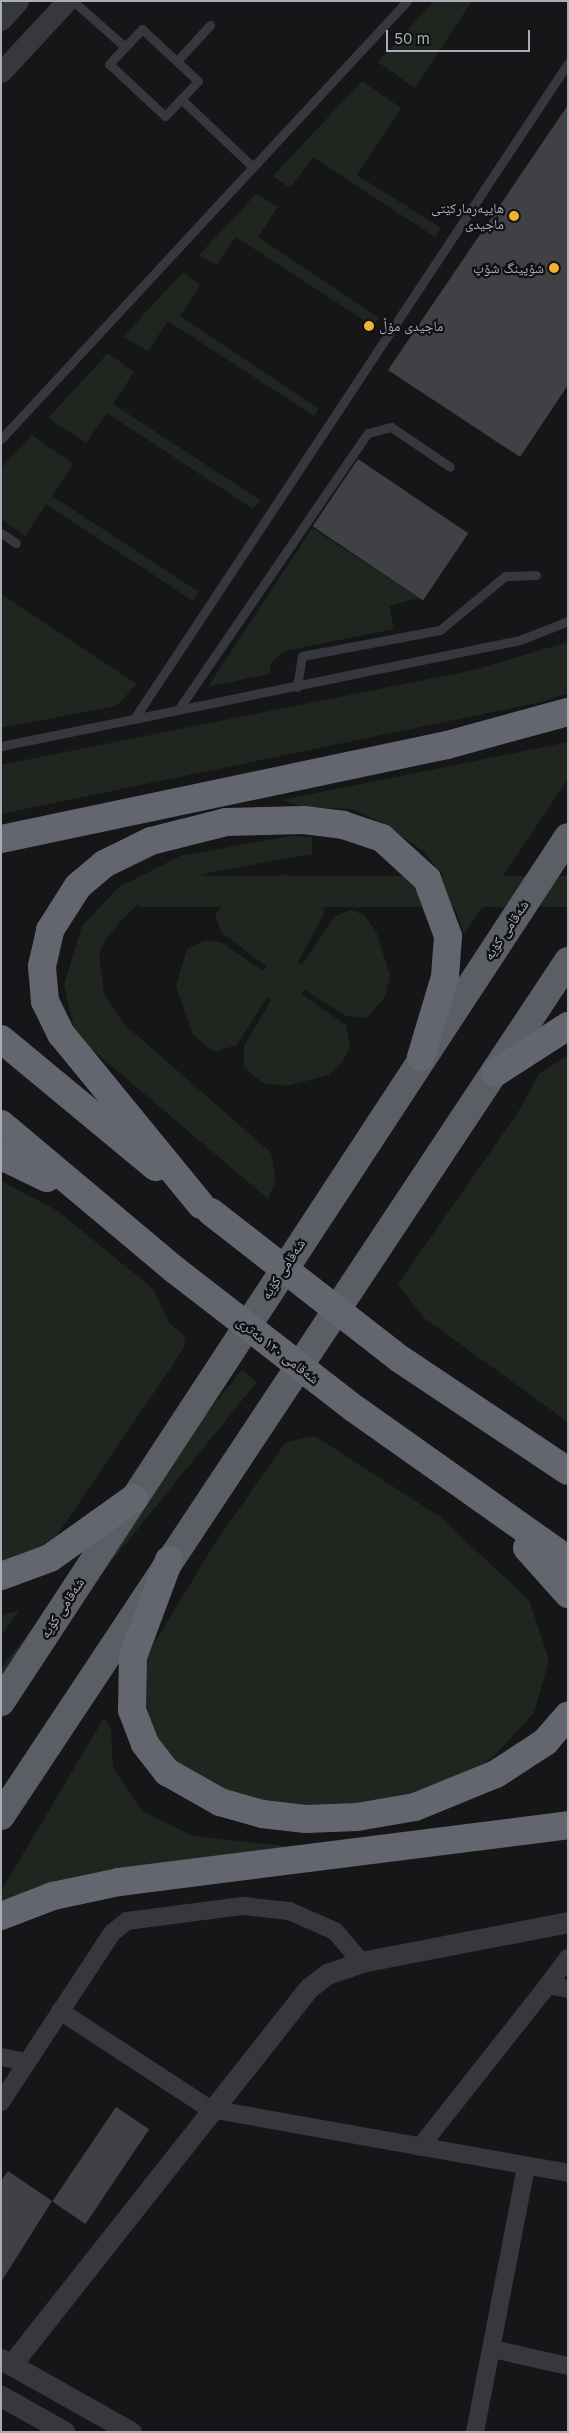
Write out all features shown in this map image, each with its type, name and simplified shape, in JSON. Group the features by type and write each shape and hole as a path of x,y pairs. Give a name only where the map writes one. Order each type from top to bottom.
{"highway":[{"path":"1,839 438,747 568,712"},
{"path":"206,1208 61,1034 45,1002 42,966 50,930 72,892 104,864 151,841 236,821 304,820 349,826 382,838 427,879 448,936 445,977 421,1058"},
{"name":"شەقامی کۆیە","path":"1,1702 421,1058 568,837"},
{"path":"1,1816 568,961"},
{"path":"495,1073 568,1026"},
{"path":"1,1039 206,1208 400,1359 568,1471"},
{"name":"شەقامی ١٢٠ مەتری","path":"1,1124 151,1251 354,1409 568,1560"},
{"path":"1,1156 45,1176 151,1251"},
{"path":"428,1379 568,1449"},
{"path":"388,1434 528,1548 568,1594"},
{"path":"1,1576 50,1558 134,1498"},
{"path":"170,1560 133,1657 132,1710 146,1744 167,1772 220,1802 262,1814 306,1819 357,1817 415,1806 496,1774 545,1742 568,1716"},
{"path":"1,1916 53,1896 119,1882 568,1825"}],"street":[{"path":"1,20 18,1"},
{"path":"1,72 67,1"},
{"path":"1,2102 112,1933 127,1921 243,1906 288,1911 335,1931 361,1962"},
{"path":"131,2432 6,2362 309,1988 327,1974 361,1962 568,1922"},
{"path":"420,2147 568,1958"},
{"path":"548,1985 568,1988"},
{"path":"60,2011 210,2109 568,2173"},
{"path":"1,2058 27,2062"},
{"path":"475,2432 526,2166"},
{"path":"492,2350 568,2366"},
{"path":"1,2396 65,2432"}],"lane":[{"path":"73,1 125,47"},
{"path":"1,438 407,1"},
{"path":"177,61 210,25"},
{"path":"142,29 177,61 198,81 165,116 109,64 142,29"},
{"path":"134,720 568,62"},
{"path":"181,99 253,167"},
{"path":"178,710 368,432 391,427 450,467"},
{"path":"1,533 16,543"},
{"path":"297,687 302,656 440,630 505,576 536,575"},
{"path":"1,746 520,640 568,621"}],"shaded area":[{"path":"434,1 472,1 415,88 378,62"},
{"path":"362,81 401,108 357,175 441,228 435,237 313,157 290,188 273,176"},
{"path":"256,194 278,207 258,237 379,318 373,326 236,237 216,265 199,255"},
{"path":"183,272 200,285 180,316 319,409 314,416 168,321 148,351 123,337"},
{"path":"108,353 134,372 113,404 260,500 253,509 107,413 86,443 48,418"},
{"path":"32,435 73,464 52,496 199,592 193,601 46,504 25,536 1,519 1,468"},
{"path":"312,528 419,598 389,606 394,629 284,651 271,663 269,674 208,687"},
{"path":"1,594 137,684 116,706 1,728"},
{"path":"568,642 568,693 541,702 1,814 1,765 474,670"},
{"path":"568,742 568,779 464,934 443,875 423,851 388,826 353,809 304,807 282,800"},
{"path":"291,836 312,837 312,854 212,872 158,890 130,911 107,937 99,954 104,994 124,1024 271,1153 276,1179 268,1199 88,1046 74,1028 64,985 82,926 119,887 180,856"},
{"path":"284,874 315,881 325,891 323,916 298,962 302,965 334,917 351,910 364,915 376,931 390,975 385,997 367,1018 346,1016 305,990 301,994 346,1025 350,1047 343,1061 328,1075 287,1086 263,1083 244,1067 244,1046 271,1000 268,996 237,1045 215,1052 193,1035 176,986 187,949 205,940 221,942 263,971 266,966 221,932 215,915 231,894 245,885"},
{"path":"139,876 568,876 568,907 139,907"},
{"path":"568,1055 568,1422 424,1318 398,1284 517,1114 539,1074"},
{"path":"1,1181 58,1211 153,1289 170,1324 185,1336 184,1348 51,1544 1,1566"},
{"path":"242,1370 257,1382 1,1698 1,1668"},
{"path":"315,1436 440,1517 529,1600 549,1660 534,1713 495,1755 455,1785 335,1813 214,1798 177,1768 149,1727 141,1665 215,1543 286,1442"},
{"path":"19,1611 1,1636 1,1615"},
{"path":"104,1718 111,1729 113,1768 142,1811 193,1836 302,1848 1,1907 1,1891"}],"building":[{"path":"568,105 568,385 520,457 388,370"},
{"path":"358,459 468,533 423,601 313,526"},
{"path":"116,2107 149,2129 85,2224 52,2202"},
{"path":"8,2171 52,2201 1,2282 1,2181"}],"place":[{"name":"هایپەرمارکێتی ماجیدی","path":"514,216"},
{"name":"شۆپینگ شۆپ","path":"554,268"},
{"name":"ماجیدی مۆڵ","path":"369,326"}]}
